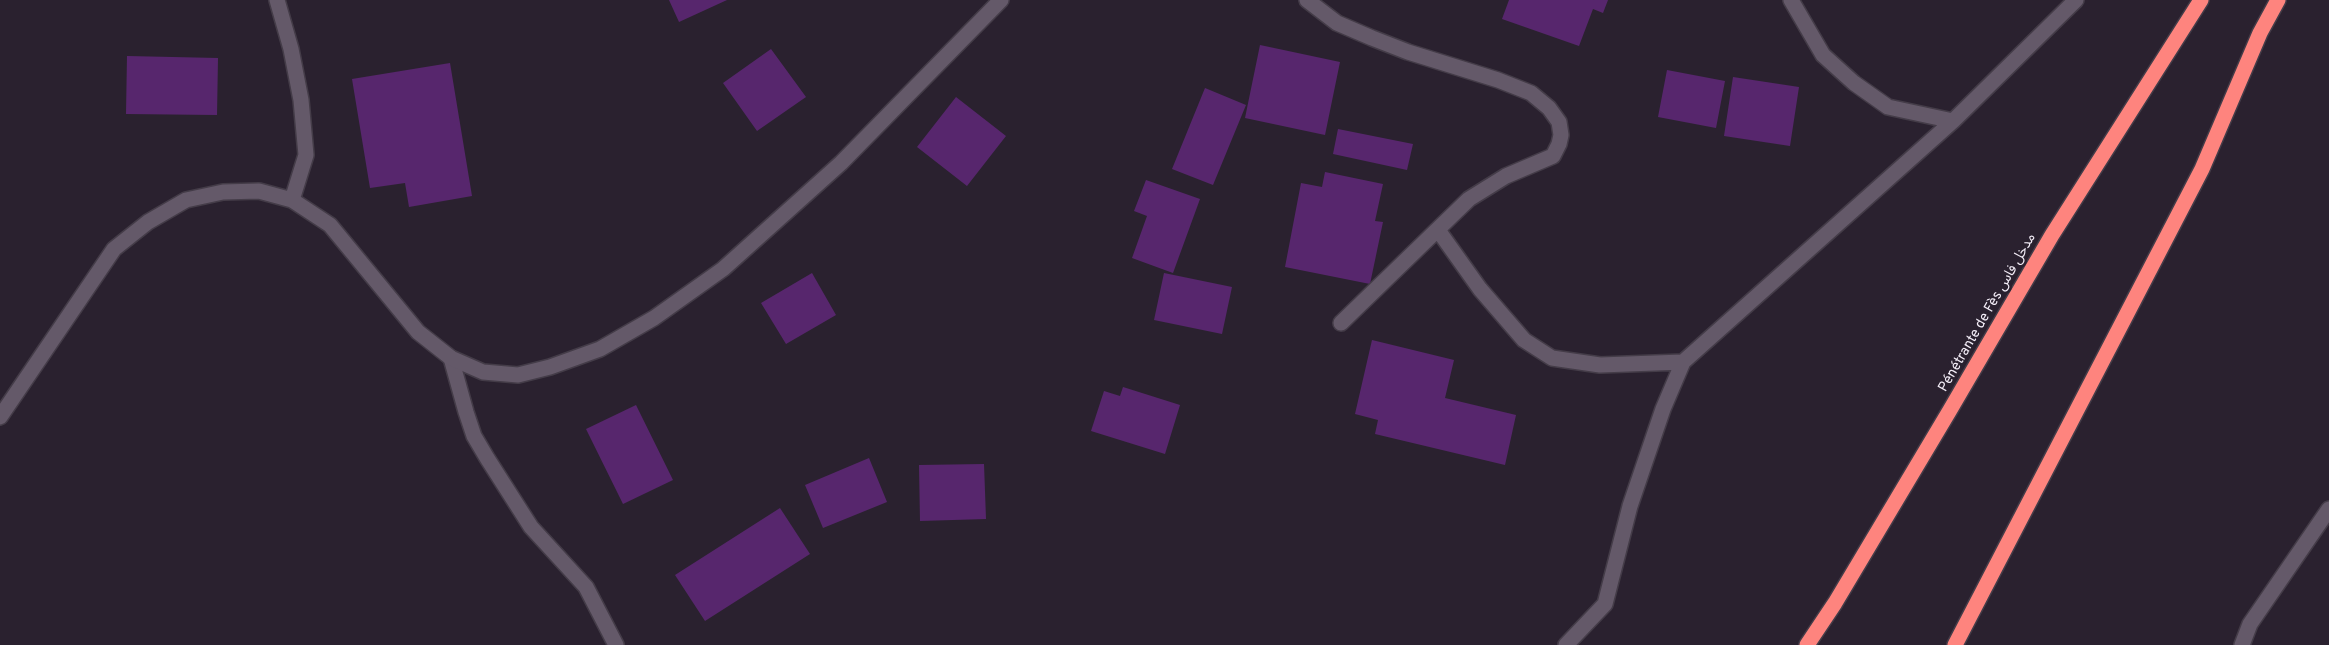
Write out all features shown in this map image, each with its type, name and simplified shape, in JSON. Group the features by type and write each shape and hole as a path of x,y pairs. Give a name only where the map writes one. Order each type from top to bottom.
{"highway":[{"name":"Pénétrante de Fès مدخل فاس","path":"1807,645 1835,603 1930,444 2052,234 2201,0"},
{"path":"1955,645 2202,168 2260,33 2278,0"}],"street":[{"path":"277,0 291,49 304,129 306,155 292,200"},
{"path":"0,417 114,249 148,222 186,200 223,192 259,191 292,200 330,225 418,332 451,358 483,372 518,375 550,367 600,349 654,318 723,269 841,163 1001,0"},
{"path":"1306,0 1337,23 1372,38 1408,52 1531,92 1549,108 1559,122 1559,144 1553,156 1498,181 1469,200 1341,323"},
{"path":"1791,0 1823,55 1854,83 1888,107 1953,121"},
{"path":"1566,645 1605,604 1630,506 1662,409 1684,362 1953,121 2076,0"},
{"path":"1438,230 1480,289 1524,340 1552,358 1600,365 1684,362"},
{"path":"451,358 474,436 531,527 586,588 616,645"},
{"path":"2242,645 2250,624 2329,509"}],"building":[{"path":"669,0 727,0 679,22"},
{"path":"1509,0 1608,0 1603,13 1593,9 1579,46 1502,19"},
{"path":"1260,45 1340,62 1325,135 1245,118"},
{"path":"771,49 806,97 757,131 723,83"},
{"path":"127,56 218,58 217,115 126,114"},
{"path":"450,63 472,196 409,207 405,183 370,188 352,79"},
{"path":"1667,70 1725,81 1716,128 1658,117"},
{"path":"1733,77 1799,87 1790,146 1724,136"},
{"path":"1205,88 1246,105 1213,185 1172,169"},
{"path":"956,97 1006,136 967,186 917,147"},
{"path":"1338,129 1413,144 1407,170 1333,154"},
{"path":"1325,172 1383,184 1375,221 1383,222 1370,284 1285,267 1301,183 1322,187"},
{"path":"1146,180 1200,199 1173,273 1132,258 1147,216 1134,211"},
{"path":"812,273 836,315 786,344 761,303"},
{"path":"1164,273 1232,287 1222,334 1154,320"},
{"path":"1372,340 1454,360 1445,398 1516,415 1505,465 1375,434 1378,420 1355,414"},
{"path":"1123,387 1180,405 1165,454 1091,431 1104,391 1120,396"},
{"path":"636,405 673,480 623,504 586,429"},
{"path":"869,458 887,502 823,528 805,485"},
{"path":"984,464 986,519 920,521 919,465"},
{"path":"780,508 810,554 705,621 675,575"}]}
